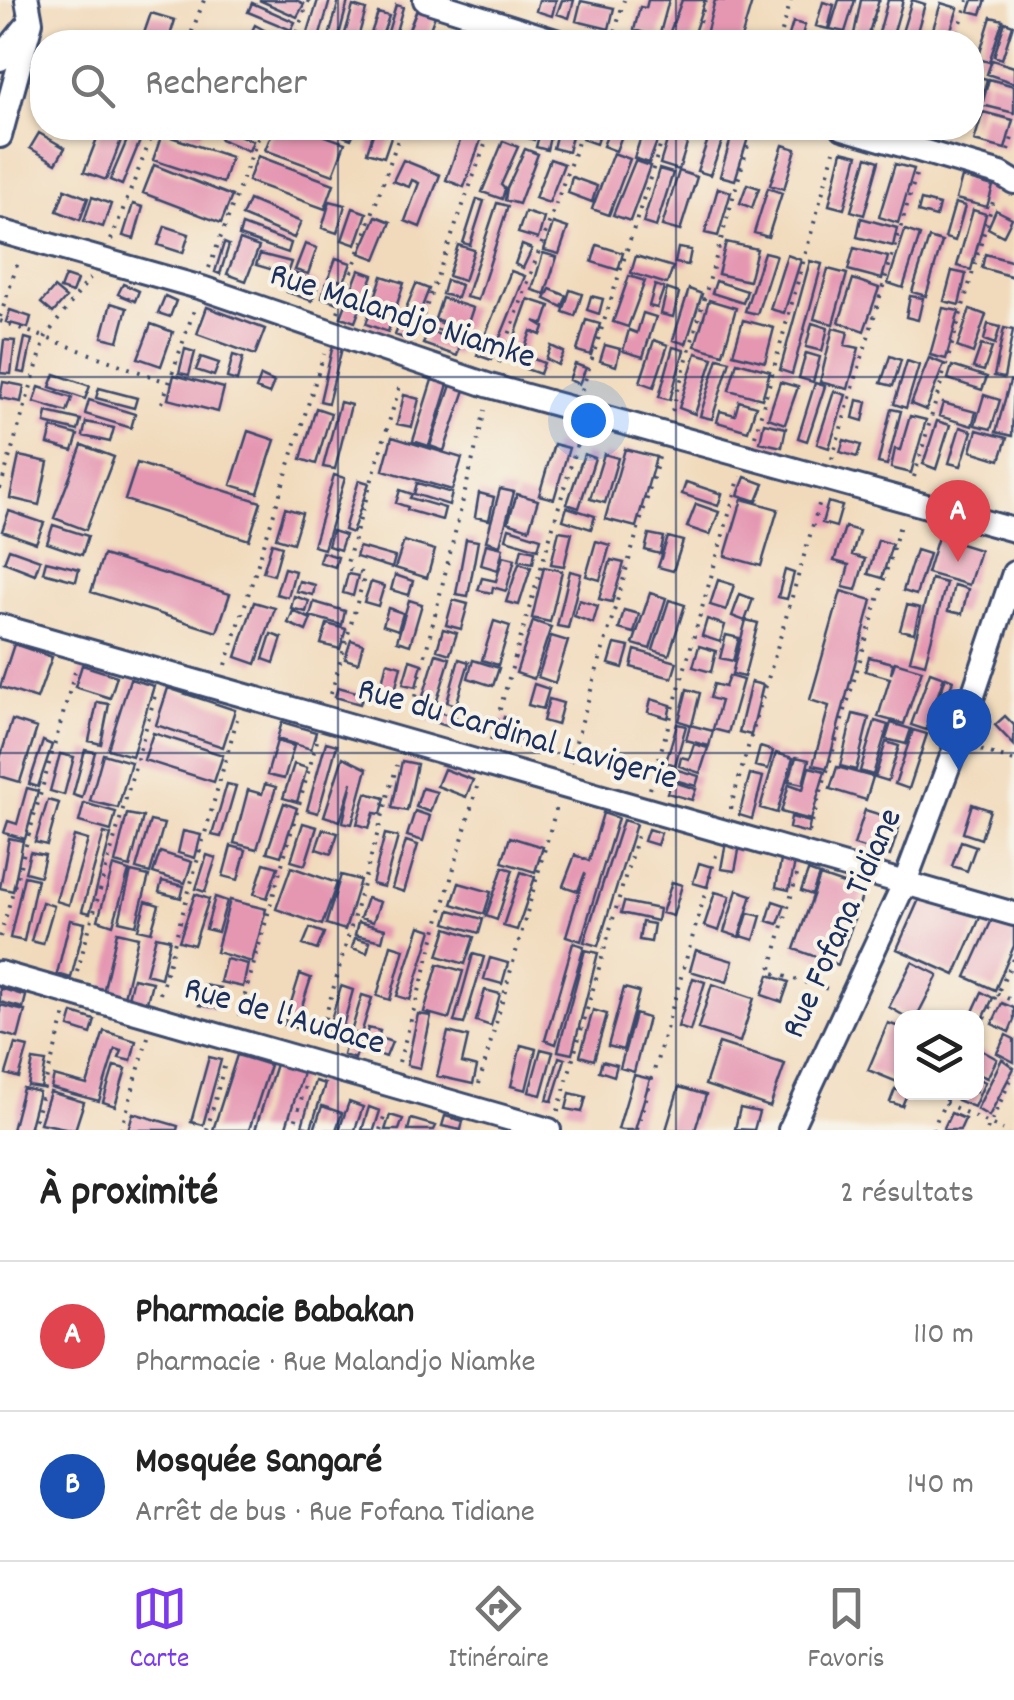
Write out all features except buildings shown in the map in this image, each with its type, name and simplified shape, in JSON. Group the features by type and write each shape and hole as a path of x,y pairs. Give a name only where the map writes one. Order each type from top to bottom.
{"street":[{"path":"425,0 521,30"},
{"path":"0,59 29,11"},
{"path":"0,136 29,11"},
{"path":"857,140 923,151 1007,178"},
{"name":"Rue Malandjo Niamke","path":"0,232 202,288 490,386 1014,530"},
{"name":"Rue Fofana Tidiane","path":"790,1130 904,882 958,743 1014,572"},
{"name":"Rue du Cardinal Lavigerie","path":"0,626 1014,914"},
{"name":"Rue de l'Audace","path":"0,973 549,1130"}],"path":[{"path":"193,30 204,0"},
{"path":"298,30 309,0"},
{"path":"615,30 624,0"},
{"path":"697,30 706,0"},
{"path":"782,30 792,0"},
{"path":"870,30 879,0"},
{"path":"959,30 968,0"},
{"path":"852,996 770,972 802,854 1007,178 1014,132"},
{"path":"0,488 46,336 103,261 150,140"},
{"path":"219,688 331,333 398,140"},
{"path":"207,1130 364,578 350,570 347,563 408,358 487,140"},
{"path":"292,1130 404,740 490,386 579,140"},
{"path":"576,410 662,140"},
{"path":"472,1108 750,140"},
{"path":"749,458 838,140"},
{"path":"637,1130 923,151"},
{"path":"26,238 0,319 167,382"},
{"path":"0,937 82,648"},
{"path":"32,1130 162,672"},
{"path":"121,1130 244,696"},
{"path":"958,743 1014,761"},
{"path":"984,1022 1014,959"},
{"path":"998,994 1014,1001"},
{"path":"988,1127 1014,1072"},
{"path":"932,1130 946,1100"},
{"path":"945,1103 988,1127 1003,1130"}],"place":[{"name":"Pharmacie Babakan","path":"958,562"},
{"name":"Mosquée Sangaré","path":"959,771"}]}
